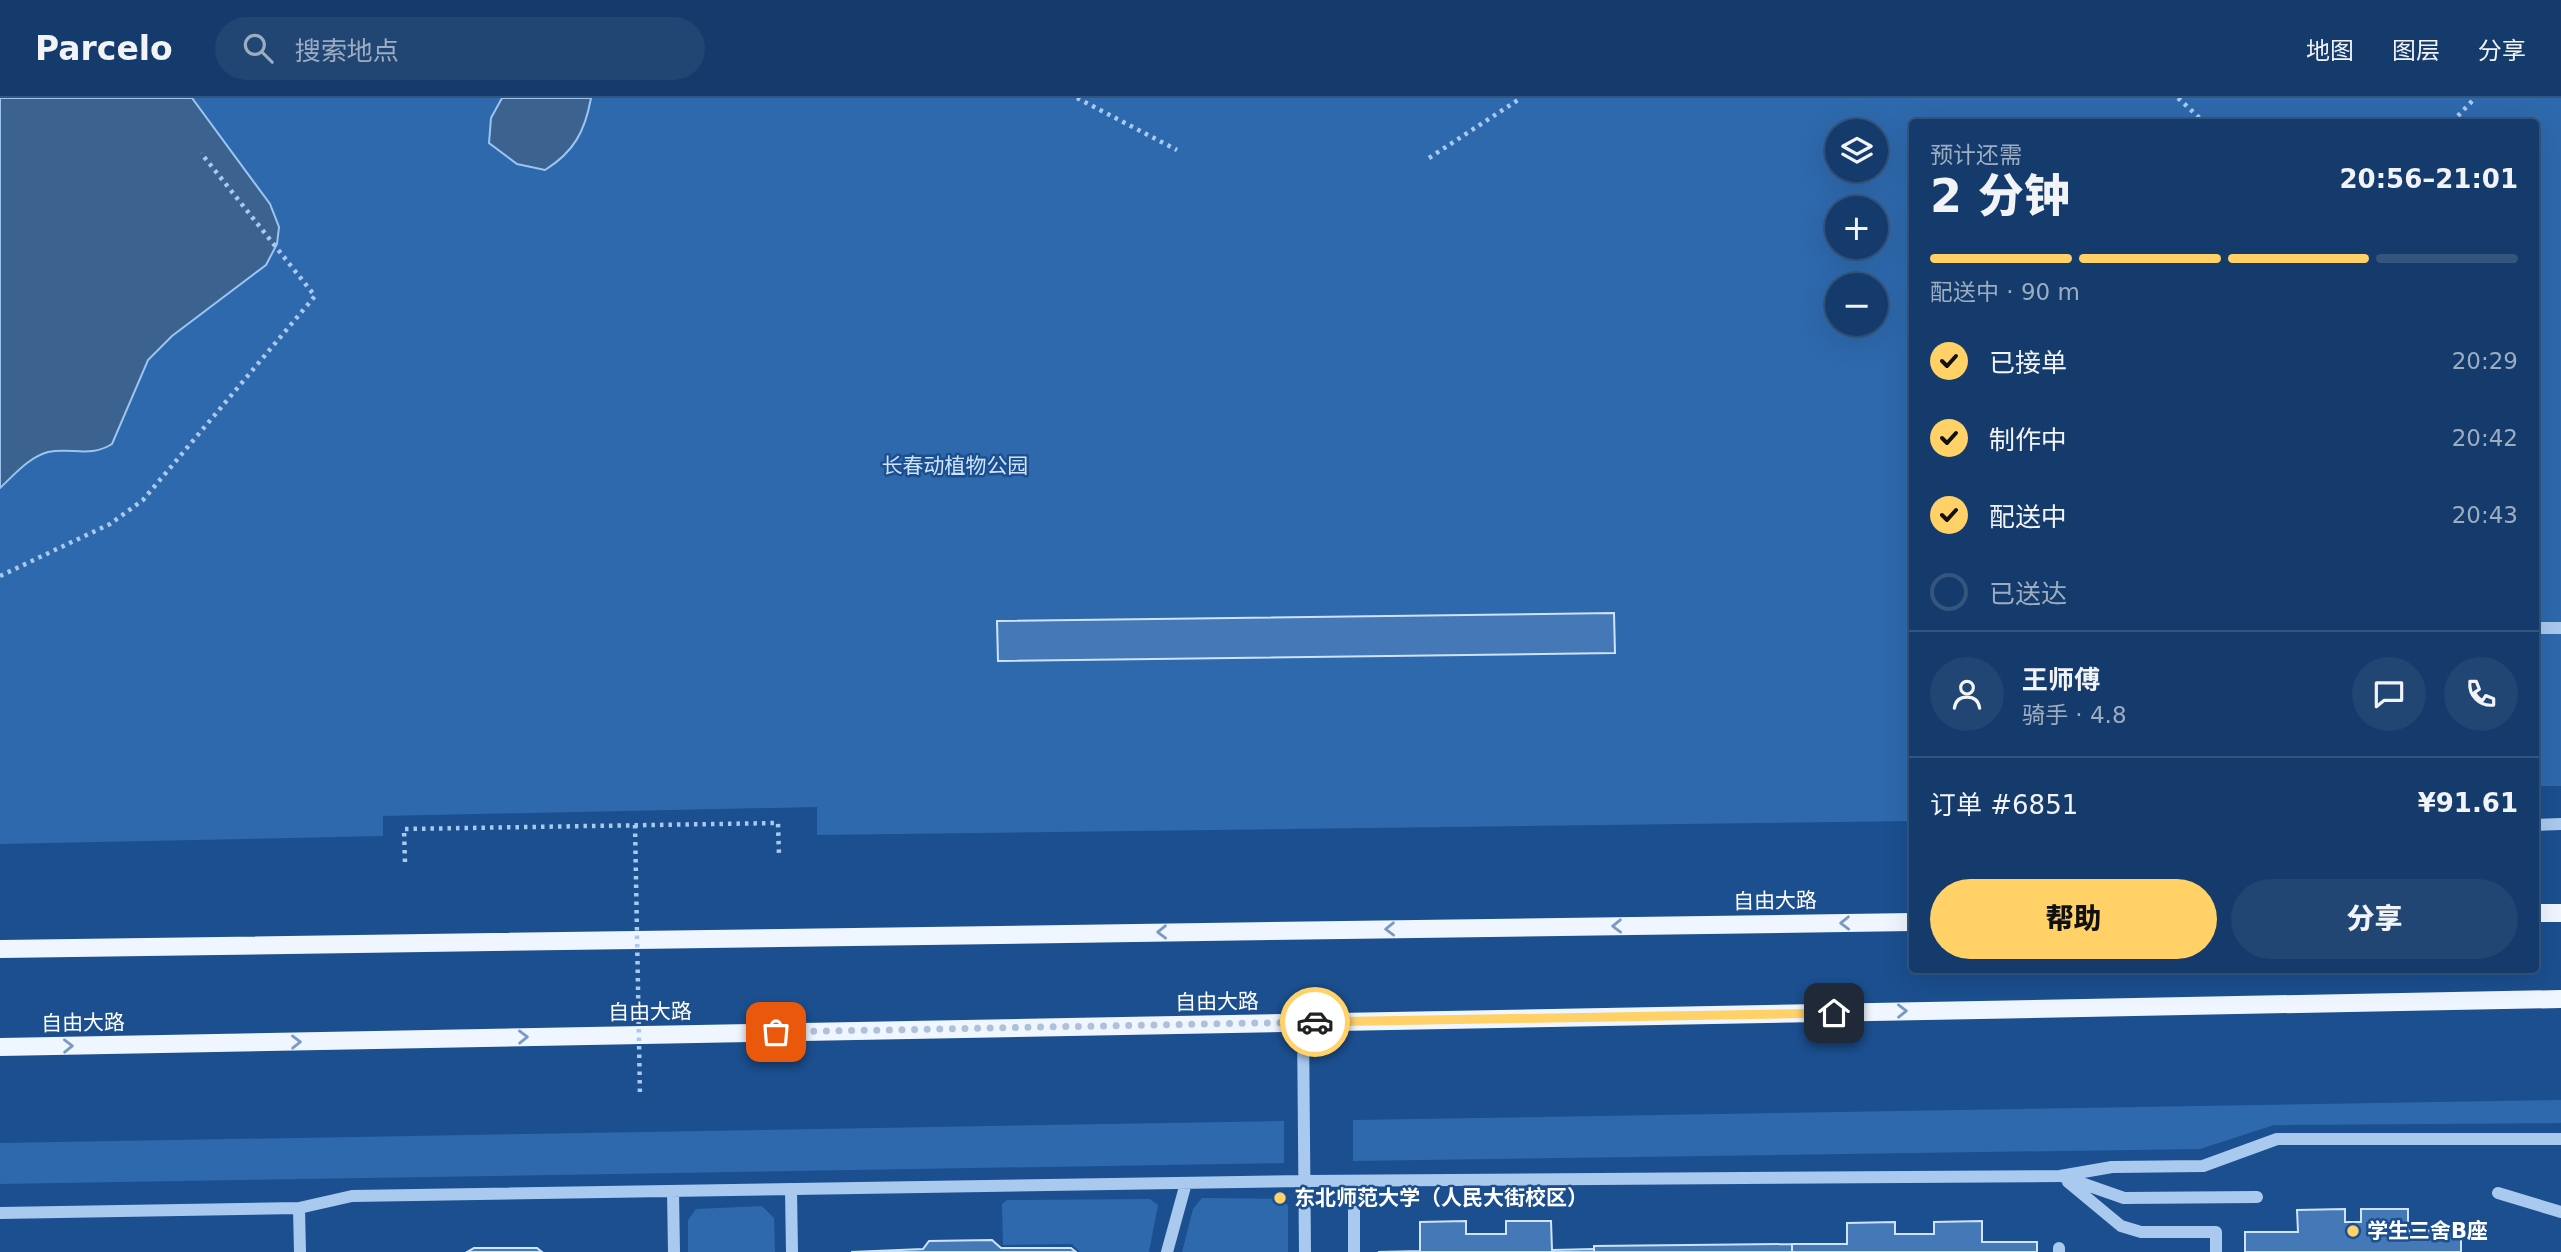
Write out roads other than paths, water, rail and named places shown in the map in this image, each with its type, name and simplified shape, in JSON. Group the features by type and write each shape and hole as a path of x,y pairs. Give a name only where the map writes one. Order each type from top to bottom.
{"main road":[{"path":"2539,913 2561,912"},
{"name":"自由大路","path":"0,949 1909,922"},
{"name":"自由大路","path":"0,1047 2561,999"}],"street":[{"path":"2539,628 2561,628"},
{"path":"2539,824 2561,824"},
{"path":"1303,1023 1306,1252"},
{"path":"0,1213 299,1208 352,1196 1305,1181 2060,1176 2112,1167 2203,1166 2277,1139 2561,1139"},
{"path":"2060,1176 2124,1198 2257,1197"},
{"path":"2060,1176 2121,1226 2141,1232 2216,1232 2216,1252"},
{"path":"1354,1181 1354,1252"},
{"path":"1167,1252 1186,1183"},
{"path":"791,1189 792,1252"},
{"path":"673,1191 674,1252"},
{"path":"2498,1193 2561,1212"},
{"path":"299,1208 300,1252"}],"place":[{"name":"东北师范大学（人民大街校区）","path":"1280,1198"},
{"name":"学生三舍B座","path":"2353,1231"}],"park label":[{"name":"长春动植物公园","path":"955,466"}]}
